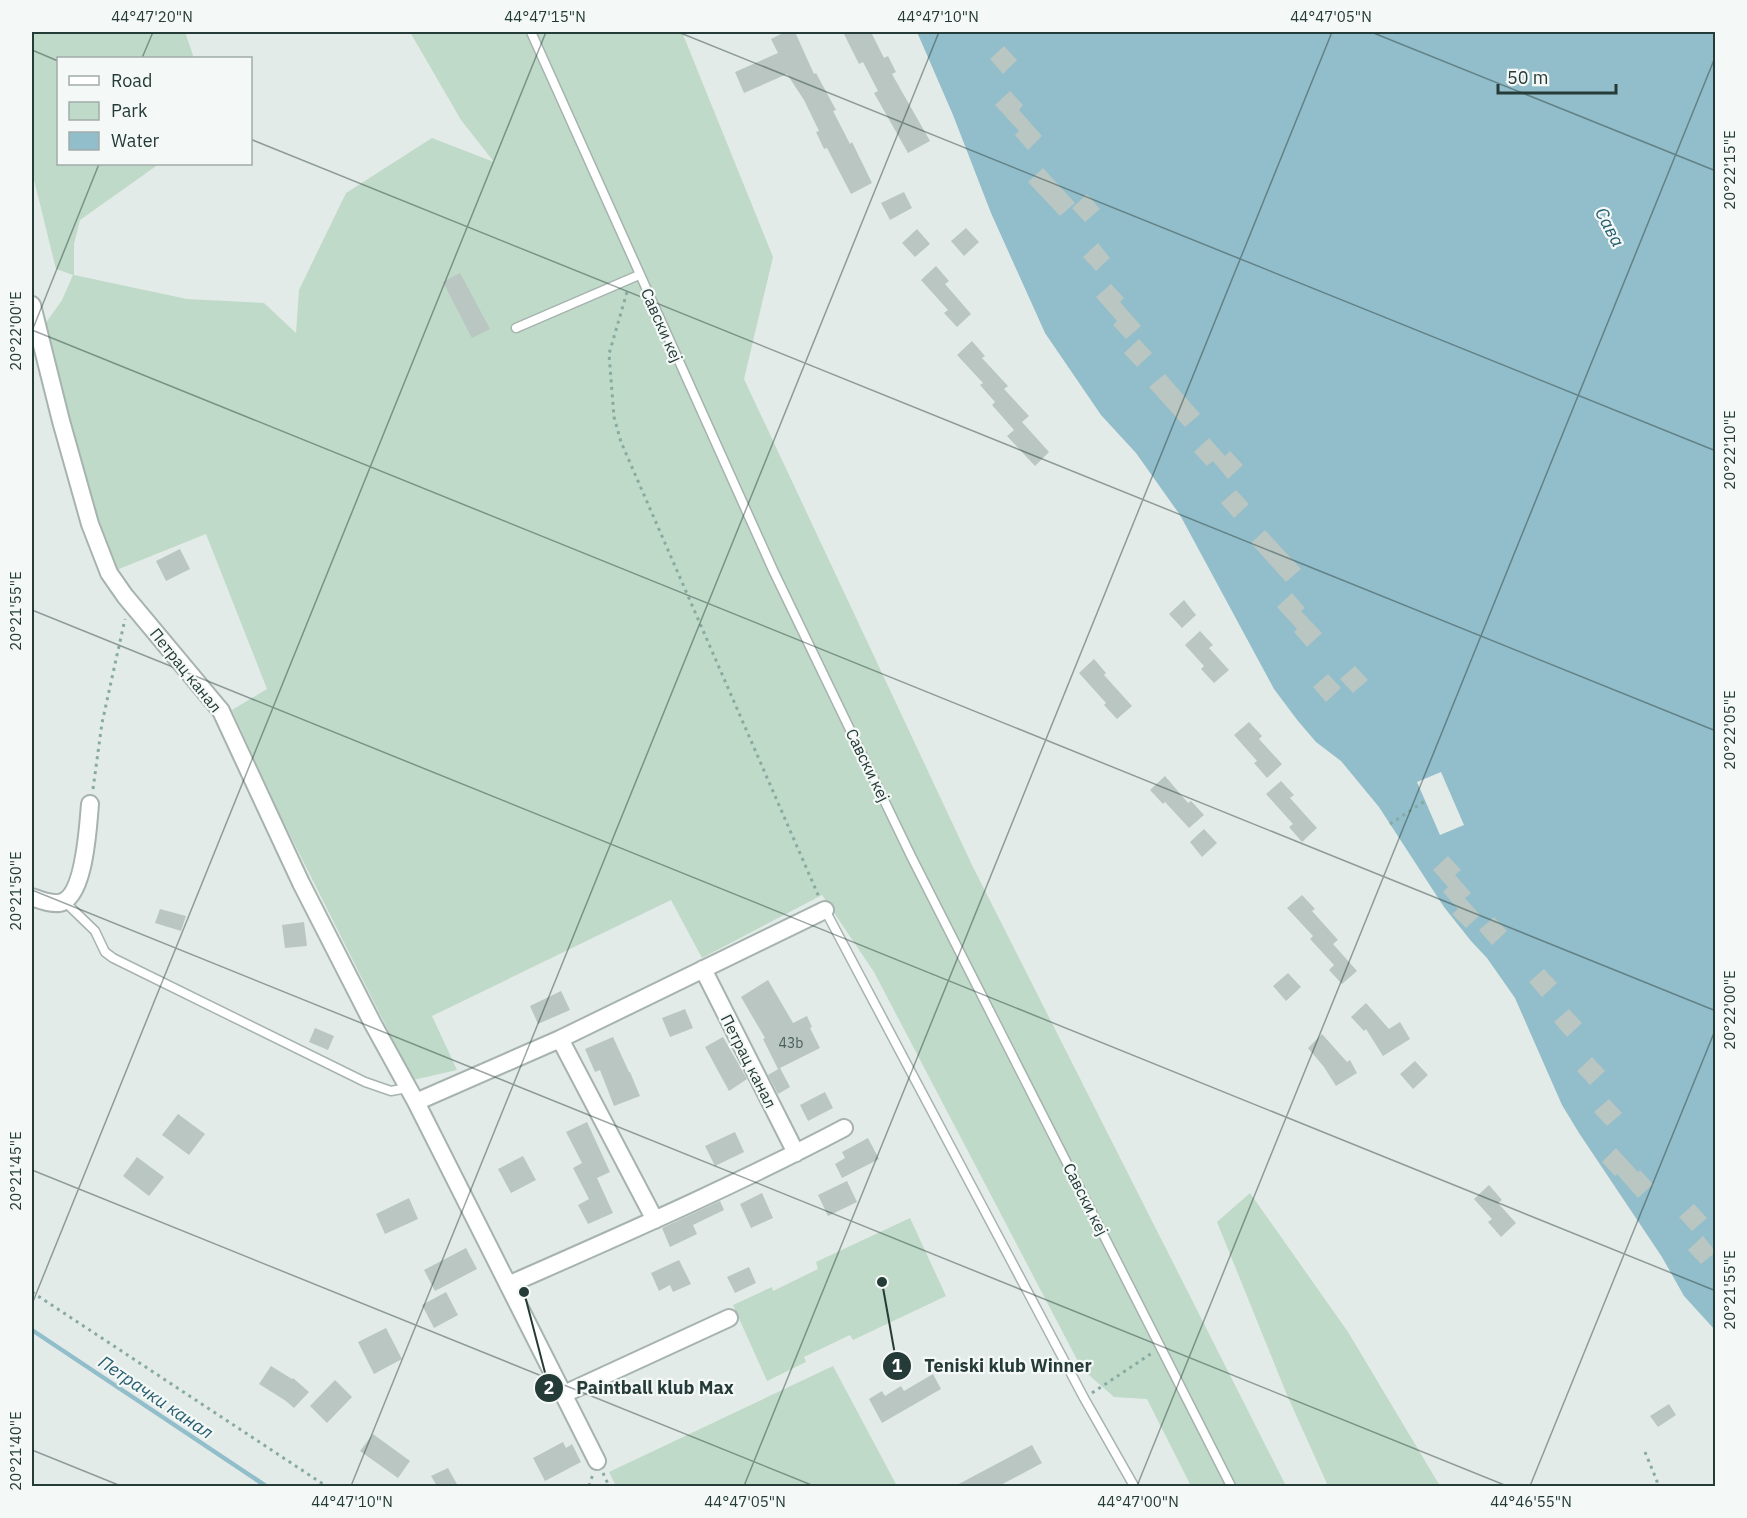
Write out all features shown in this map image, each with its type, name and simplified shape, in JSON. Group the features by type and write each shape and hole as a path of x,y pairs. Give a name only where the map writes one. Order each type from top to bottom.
{"street":[{"name":"Петрац канал","path":"32,305 90,524 109,573 125,596 221,711 302,883 416,1102 597,1461"},
{"path":"32,897 46,903 64,901 77,882 85,857 90,804"},
{"path":"416,1102 560,1038 825,910"},
{"name":"Петрац канал","path":"703,969 796,1153"},
{"path":"560,1038 656,1220"},
{"path":"508,1285 656,1220 844,1128"},
{"path":"564,1394 729,1318"}],"lane":[{"name":"Савски кеј","path":"531,32 635,276 773,570 901,834 1231,1486"},
{"path":"516,328 635,276"},
{"path":"64,901 95,931 105,952 113,958 365,1082 391,1091 407,1088"},
{"path":"825,910 1084,1398 1134,1486"}],"path":[{"path":"635,276 609,354 614,417 621,442 825,910"},
{"path":"90,804 102,723 121,644 125,596"},
{"path":"1390,824 1425,801"},
{"path":"32,1292 326,1486"},
{"path":"1084,1398 1161,1347"},
{"path":"1645,1452 1658,1481 1656,1486"}],"green space":[{"path":"32,32 185,32 194,57 57,57 57,165 158,165 80,220 74,244 74,275 187,299 264,303 296,333 299,290 346,193 432,138 494,162 461,120 410,32 682,32 773,257 744,379 972,865 1286,1486 1191,1486 1147,1399 1114,1397 1082,1369 874,972 822,895 702,958 671,900 432,1016 457,1070 413,1080 281,817 232,710 267,689 206,534 109,573 38,334 62,300 73,275 56,269 32,172"},
{"path":"1250,1193 1348,1332 1440,1486 1328,1486 1287,1395 1217,1222"},
{"path":"910,1218 946,1296 853,1340 850,1335 804,1357 806,1362 767,1381 733,1305 772,1287 773,1291 818,1269 816,1262"},
{"path":"833,1366 897,1486 616,1486 609,1472"}],"water":[{"name":"Сава","path":"917,32 1715,32 1715,1330 1684,1296 1662,1257 1562,1105 1515,998 1487,958 1444,907 1379,807 1341,761 1316,742 1274,689 1180,515 1136,453 1101,415 1045,333 991,213 953,115"}],"pier":[{"path":"1441,772 1464,825 1440,835 1417,782"}],"building":[{"path":"785,32 795,32 814,74 816,73 836,110 833,111 850,144 852,142 872,183 851,194 827,148 824,149 816,132 819,131 804,100 787,74 744,93 735,72 778,53 771,39"},
{"path":"843,32 871,32 884,58 888,56 896,72 892,74 930,141 908,153 874,93 878,91 863,62 859,64"},
{"path":"1004,46 1017,60 1003,74 990,59"},
{"path":"1010,91 1023,105 1019,110 1042,136 1028,150 1015,135 1019,131 995,105"},
{"path":"1043,168 1075,203 1060,216 1028,182"},
{"path":"904,192 912,208 890,220 881,203"},
{"path":"1087,194 1100,209 1085,222 1072,208"},
{"path":"966,228 979,242 964,256 951,241"},
{"path":"917,229 930,244 915,257 902,243"},
{"path":"1098,243 1110,258 1096,271 1083,257"},
{"path":"936,266 949,281 945,284 971,314 957,327 944,313 948,310 921,280"},
{"path":"460,273 490,329 472,338 443,282"},
{"path":"1111,284 1124,298 1120,302 1141,326 1126,339 1113,325 1117,321 1096,297"},
{"path":"1139,339 1152,353 1137,367 1124,353"},
{"path":"972,341 985,356 982,358 1008,386 1004,389 1029,416 1022,422 1049,452 1035,466 1007,436 1014,430 992,405 995,402 980,385 983,383 957,355"},
{"path":"1165,374 1200,414 1185,427 1149,387"},
{"path":"1209,438 1225,456 1230,451 1243,465 1228,479 1213,461 1207,466 1194,452"},
{"path":"1236,490 1249,504 1234,518 1221,503"},
{"path":"1265,530 1301,569 1286,582 1251,543"},
{"path":"180,549 190,569 166,581 156,561"},
{"path":"1292,593 1305,608 1301,611 1322,633 1307,647 1294,632 1297,629 1277,607"},
{"path":"1184,600 1196,615 1182,628 1169,614"},
{"path":"1200,631 1213,645 1209,648 1229,670 1214,683 1201,669 1204,666 1185,645"},
{"path":"1094,659 1106,673 1104,675 1132,706 1117,719 1079,673"},
{"path":"1355,666 1368,680 1353,693 1340,679"},
{"path":"1328,674 1341,688 1326,702 1313,687"},
{"path":"1249,722 1262,736 1259,739 1282,764 1267,778 1254,763 1257,761 1234,735"},
{"path":"1165,776 1188,803 1191,801 1204,815 1189,828 1165,802 1163,804 1150,790"},
{"path":"1281,781 1294,795 1290,798 1317,828 1302,842 1289,827 1293,824 1266,794"},
{"path":"1204,829 1217,843 1202,857 1190,842"},
{"path":"1448,856 1461,870 1455,875 1471,893 1465,898 1480,915 1466,928 1452,914 1458,909 1443,892 1448,887 1433,870"},
{"path":"1302,895 1315,909 1312,911 1338,940 1333,944 1357,971 1342,984 1329,970 1334,965 1310,939 1313,936 1287,908"},
{"path":"160,909 186,916 181,931 155,923"},
{"path":"1494,917 1507,931 1492,945 1479,930"},
{"path":"304,922 307,946 285,948 282,925"},
{"path":"1544,969 1557,983 1542,997 1529,982"},
{"path":"1288,973 1301,987 1286,1001 1273,986"},
{"path":"768,980 793,1023 807,1016 820,1048 778,1069 763,1039 765,1038 741,997"},
{"path":"561,991 570,1010 538,1024 530,1006"},
{"path":"1366,1003 1389,1029 1400,1022 1410,1039 1383,1056 1366,1029 1364,1031 1351,1017"},
{"path":"685,1009 693,1028 670,1037 662,1018"},
{"path":"1569,1009 1582,1023 1567,1037 1554,1022"},
{"path":"315,1028 334,1036 328,1050 309,1042"},
{"path":"1322,1034 1347,1062 1350,1060 1357,1073 1336,1086 1308,1048"},
{"path":"613,1037 640,1096 614,1106 600,1070 595,1072 585,1049"},
{"path":"723,1037 747,1079 729,1091 705,1047"},
{"path":"1592,1057 1605,1071 1590,1085 1577,1071"},
{"path":"1415,1061 1428,1075 1413,1089 1400,1074"},
{"path":"780,1068 790,1087 778,1094 768,1075"},
{"path":"825,1092 833,1108 808,1121 800,1105"},
{"path":"1609,1099 1622,1113 1607,1126 1594,1112"},
{"path":"178,1114 205,1134 189,1155 162,1135"},
{"path":"587,1122 610,1172 597,1178 613,1213 588,1224 578,1205 589,1199 573,1168 582,1163 566,1132"},
{"path":"735,1132 744,1152 715,1166 705,1146"},
{"path":"868,1138 879,1159 842,1178 835,1164 845,1158 842,1152"},
{"path":"1616,1148 1638,1172 1640,1170 1653,1184 1638,1198 1617,1174 1615,1176 1602,1162"},
{"path":"523,1156 536,1180 511,1193 498,1169"},
{"path":"137,1157 164,1177 149,1196 123,1176"},
{"path":"847,1181 857,1202 828,1216 818,1195"},
{"path":"1489,1185 1502,1200 1498,1203 1516,1223 1501,1237 1488,1222 1492,1219 1474,1199"},
{"path":"762,1193 773,1218 751,1228 740,1204"},
{"path":"409,1198 418,1219 385,1234 376,1214"},
{"path":"720,1201 724,1210 693,1225 697,1234 670,1247 662,1228"},
{"path":"1694,1204 1707,1218 1692,1231 1679,1217"},
{"path":"1703,1236 1716,1252 1701,1264 1688,1250"},
{"path":"466,1248 477,1269 435,1291 424,1270"},
{"path":"679,1260 691,1284 673,1292 670,1285 659,1291 651,1273"},
{"path":"749,1267 756,1283 735,1293 727,1277"},
{"path":"446,1292 458,1315 434,1328 422,1305"},
{"path":"386,1328 402,1359 374,1374 358,1342"},
{"path":"271,1366 293,1378 309,1392 294,1408 259,1384"},
{"path":"933,1374 941,1389 882,1423 869,1399 882,1391 885,1396 901,1386 904,1391"},
{"path":"335,1380 352,1397 327,1423 310,1406"},
{"path":"1669,1404 1676,1415 1658,1427 1650,1416"},
{"path":"373,1434 410,1461 398,1478 360,1451"},
{"path":"563,1442 566,1448 572,1444 581,1462 545,1481 533,1458"},
{"path":"1032,1445 1042,1463 999,1486 955,1486"},
{"path":"448,1468 458,1486 437,1486 431,1476"}],"waterway":[{"name":"Петрачки канал","path":"32,1330 266,1486"}],"place":[{"name":"Teniski klub Winner","path":"882,1282"},
{"name":"Paintball klub Max","path":"524,1292"}]}
